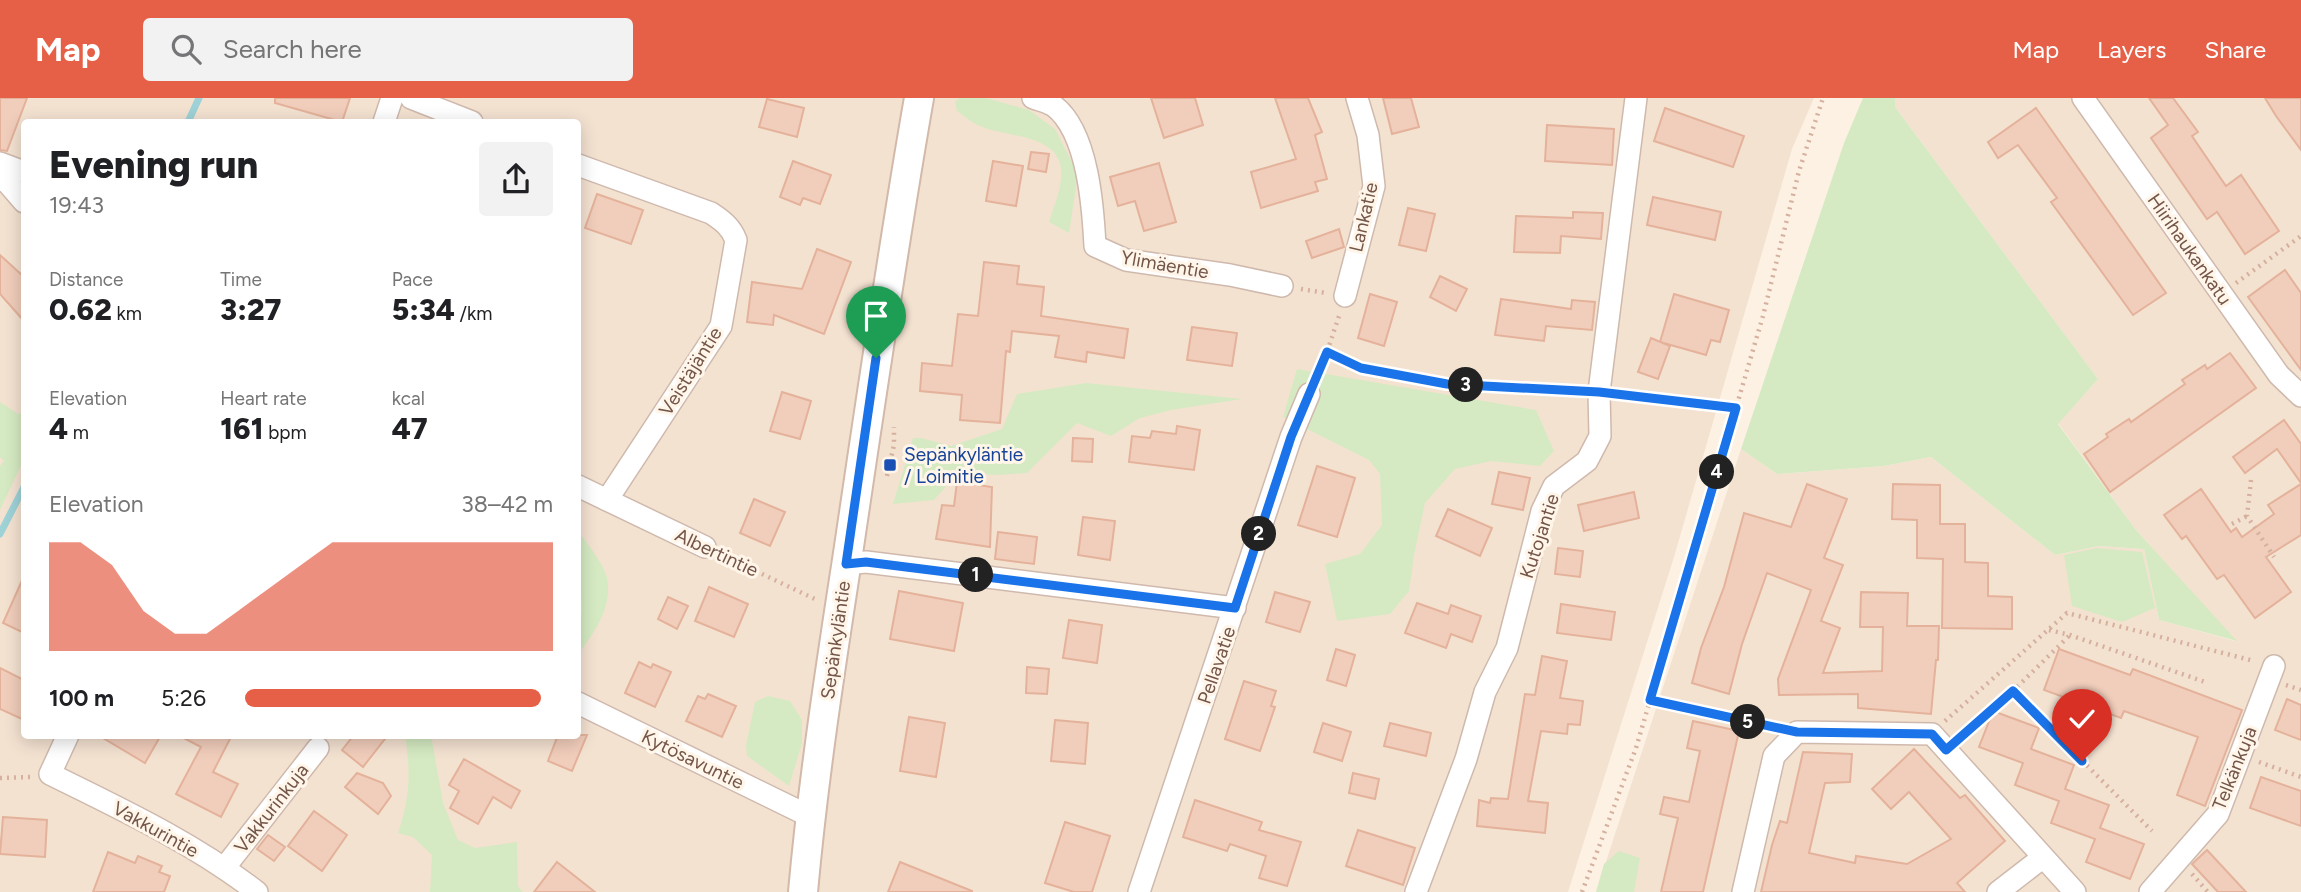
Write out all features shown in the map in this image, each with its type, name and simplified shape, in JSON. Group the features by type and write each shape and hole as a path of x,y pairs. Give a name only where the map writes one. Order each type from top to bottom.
{"main road":[{"name":"Sepänkyläntie","path":"803,892 809,816 839,604 879,335 919,98"}],"street":[{"path":"385,119 393,98"},
{"path":"411,98 464,119"},
{"name":"Ylimäentie","path":"1033,98 1053,106 1067,122 1084,159 1093,205 1094,246 1126,260 1282,286"},
{"name":"Lankatie","path":"1345,296 1374,186 1368,135 1357,98"},
{"name":"Kutojantie","path":"1416,892 1466,759 1485,692 1507,648 1542,511 1554,486 1587,461 1600,436 1599,392 1636,98"},
{"name":"Hiirihaukankatu","path":"2083,98 2279,375 2301,396"},
{"path":"0,163 21,171"},
{"name":"Veistäjäntie","path":"581,166 711,213 723,220 736,240 720,326 607,500"},
{"path":"0,174 21,198"},
{"name":"Pellavatie","path":"1139,892 1291,437 1309,394"},
{"name":"Albertintie","path":"581,487 705,547"},
{"path":"846,564 866,562 1235,608"},
{"name":"Telkänkuja","path":"2150,892 2218,814 2273,666"},
{"name":"Kytösavuntie","path":"581,704 809,816"},
{"path":"1743,892 1774,756 1797,732 1937,726 2042,858 2075,892"},
{"path":"50,774 66,739"},
{"name":"Vakkurinkuja","path":"225,867 318,748"},
{"name":"Vakkurintie","path":"50,774 225,867 257,892"},
{"path":"1998,892 2042,858"}],"path":[{"path":"1582,892 1636,748 1763,316 1799,170 1823,98"},
{"path":"2221,293 2301,236"},
{"path":"1282,286 1345,296 1327,352 1309,394"},
{"path":"1327,352 1361,368 1447,384 1599,392 1736,408"},
{"path":"2251,480 2247,516 2274,557"},
{"path":"2232,524 2247,516"},
{"name":"Albertintie","path":"705,547 818,600 839,604"},
{"path":"2070,635 1953,745 1937,726 2067,613 2273,666"},
{"path":"2049,630 2208,682"},
{"path":"2286,685 2301,690"},
{"path":"2013,691 2152,831"},
{"path":"1650,700 1777,728 1769,738"},
{"path":"2259,762 2301,777"},
{"path":"0,778 18,779 50,774"}],"shaded area":[{"path":"0,98 1814,98 1792,149 1674,557 1568,892 0,892"},
{"path":"1895,98 2301,98 2301,892 1596,892 1741,449 1777,474 1884,466 1931,457 2055,555 2099,546 2144,549 2159,620 2235,641 2136,530 2058,423 2098,379 1895,107"}],"green space":[{"path":"959,98 986,98 1029,110 1055,129 1078,174 1069,233 1049,222 1061,182 1058,158 1040,143 974,123 957,111 955,102"},
{"path":"1863,98 1895,98 1895,107 2098,379 2058,424 2136,530 2237,641 2159,620 2144,549 2099,546 2055,555 1931,457 1884,466 1777,474 1741,449 1844,143"},
{"path":"1297,369 1536,410 1554,451 1540,466 1491,461 1455,469 1425,503 1409,591 1390,614 1337,621 1325,564 1360,554 1382,525 1380,474 1369,460 1283,417"},
{"path":"1086,383 1242,399 1171,410 1140,418 1111,436 1077,423 1027,473 958,473 934,500 893,504 913,438 951,446 1002,429 1017,394"},
{"path":"0,402 18,414 21,413 21,465 0,510 0,466 4,461 0,457"},
{"path":"581,535 602,566 608,589 605,610 581,650"},
{"path":"2097,548 2142,552 2155,608 2122,622 2072,606 2064,555"},
{"path":"768,696 790,701 802,720 802,743 789,786 747,756 746,745 755,702"},
{"path":"405,739 432,739 443,803 458,840 475,848 517,842 518,886 523,892 430,892 432,855 413,837 398,833 405,808 408,762"},
{"path":"1619,851 1640,858 1634,892 1596,892 1604,864"}],"building":[{"path":"0,98 27,98 7,151 0,150"},
{"path":"275,98 350,98 343,119 331,119 275,103"},
{"path":"1151,98 1195,98 1203,125 1164,138"},
{"path":"1275,98 1308,98 1322,132 1315,135 1327,179 1315,182 1318,191 1261,208 1251,172 1296,159"},
{"path":"1383,98 1411,98 1419,127 1392,134"},
{"path":"2149,98 2173,98 2198,132 2192,136 2226,186 2241,175 2279,231 2245,254 2217,212 2207,219 2151,138 2168,125"},
{"path":"2265,98 2301,98 2301,150 2276,116"},
{"path":"767,99 804,108 797,137 759,127"},
{"path":"1665,108 1744,136 1733,167 1654,141"},
{"path":"2036,108 2166,293 2133,315 2051,202 2057,198 2018,145 1998,158 1988,142"},
{"path":"1547,125 1614,129 1612,165 1545,161"},
{"path":"1031,152 1049,154 1046,172 1028,169"},
{"path":"793,161 831,175 820,204 803,198 800,205 780,197"},
{"path":"993,161 1023,166 1016,206 986,201"},
{"path":"1159,163 1176,222 1144,231 1135,201 1118,206 1110,177"},
{"path":"597,194 643,210 631,244 585,228"},
{"path":"1653,197 1721,212 1715,240 1647,225"},
{"path":"1408,208 1435,214 1426,251 1399,245"},
{"path":"1573,212 1603,213 1601,239 1561,236 1560,253 1514,252 1516,216 1573,218"},
{"path":"1339,229 1344,247 1312,258 1306,241"},
{"path":"817,249 851,262 824,334 774,315 773,325 747,322 752,282 802,289"},
{"path":"0,255 21,274 21,318 0,294"},
{"path":"984,262 1019,266 1017,284 1044,287 1041,316 1128,329 1124,358 1087,352 1086,362 1055,357 1059,336 1012,331 1010,352 1006,351 1000,423 960,420 962,395 920,391 922,363 952,366 958,314 978,316"},
{"path":"2285,270 2301,293 2301,370 2248,297"},
{"path":"1440,276 1467,289 1456,311 1430,297"},
{"path":"1370,294 1397,302 1384,346 1358,338"},
{"path":"1674,294 1729,310 1720,342 1711,340 1706,355 1660,342"},
{"path":"1501,299 1571,309 1572,300 1595,302 1592,330 1546,326 1544,341 1495,335"},
{"path":"1192,327 1237,333 1232,366 1187,360"},
{"path":"1651,338 1670,346 1658,379 1638,372"},
{"path":"2230,353 2256,388 2110,492 2084,454 2108,437 2106,434 2129,419 2131,422 2185,384 2182,380 2205,365 2207,369"},
{"path":"782,392 811,401 800,439 770,431"},
{"path":"2284,420 2301,444 2301,483 2277,449 2245,473 2233,457"},
{"path":"1177,426 1200,430 1194,470 1129,462 1132,436 1150,438 1152,431 1176,434"},
{"path":"1073,438 1093,439 1092,462 1072,461"},
{"path":"1317,466 1355,478 1337,537 1298,525"},
{"path":"1499,472 1530,478 1523,510 1492,504"},
{"path":"957,482 992,487 990,547 936,539 942,505 954,506"},
{"path":"1807,484 1847,499 1824,558 1843,565 1821,621 1840,628 1823,673 1882,671 1883,627 1860,627 1861,592 1908,593 1907,626 1939,626 1931,714 1858,708 1858,694 1779,695 1778,679 1811,590 1767,573 1742,644 1729,694 1692,683 1701,648 1724,587 1744,513 1791,527"},
{"path":"1893,484 1940,485 1940,524 1965,524 1965,562 1988,563 1988,596 2012,597 2012,629 1942,628 1943,559 1917,558 1917,520 1892,519"},
{"path":"2301,484 2301,535 2266,557 2291,592 2255,618 2224,575 2217,579 2186,536 2182,539 2164,515 2201,489 2231,532 2236,528 2242,537 2274,514 2268,505"},
{"path":"1634,492 1639,518 1584,531 1578,505"},
{"path":"754,499 785,512 770,546 740,533"},
{"path":"1448,509 1492,528 1480,556 1436,536"},
{"path":"1083,517 1115,521 1110,560 1078,555"},
{"path":"998,532 1037,537 1034,564 995,559"},
{"path":"1558,548 1583,551 1580,577 1555,574"},
{"path":"21,583 21,632 3,623"},
{"path":"709,587 748,604 734,637 695,621"},
{"path":"899,591 963,603 954,651 890,639"},
{"path":"1275,592 1310,602 1300,632 1266,622"},
{"path":"668,597 688,606 677,629 658,619"},
{"path":"1417,603 1448,614 1451,605 1481,616 1472,642 1451,634 1446,648 1405,633"},
{"path":"1561,604 1615,612 1611,640 1557,633"},
{"path":"1069,620 1102,625 1097,663 1063,658"},
{"path":"1336,649 1355,655 1346,686 1327,680"},
{"path":"2059,649 2130,675 2133,669 2242,710 2205,806 2177,795 2198,737 2124,711 2121,718 2044,690"},
{"path":"1542,656 1567,661 1560,698 1583,701 1580,725 1568,724 1567,734 1541,731 1528,801 1548,803 1545,833 1477,826 1479,800 1490,803 1491,798 1508,799 1525,694 1535,695"},
{"path":"639,662 651,668 653,664 671,672 655,707 625,693"},
{"path":"1027,667 1049,669 1047,694 1026,693"},
{"path":"0,668 21,678 21,719 0,709"},
{"path":"1244,681 1276,691 1271,706 1275,707 1260,751 1225,739"},
{"path":"708,694 736,706 722,737 686,721 698,696 705,699"},
{"path":"2287,699 2301,705 2301,740 2275,730"},
{"path":"1993,711 2039,728 2031,749 2074,765 2065,789 2109,805 2100,828 2144,844 2130,879 2086,862 2095,839 2051,823 2059,801 2015,785 2023,763 1979,747"},
{"path":"909,717 945,723 936,777 900,771"},
{"path":"1055,720 1088,723 1085,764 1051,761"},
{"path":"1693,721 1739,731 1703,892 1661,892 1678,818 1660,814 1664,797 1689,802 1700,751 1687,748"},
{"path":"1323,723 1351,732 1342,761 1314,752"},
{"path":"1390,723 1431,733 1426,756 1384,746"},
{"path":"581,735 587,735 572,771 548,761 556,739 581,739"},
{"path":"105,739 159,739 145,763"},
{"path":"186,739 230,739 213,772 238,784 221,817 176,794 201,747"},
{"path":"351,739 385,739 363,767 342,750"},
{"path":"1914,749 1960,798 1965,795 2005,841 1957,883 1965,892 1761,892 1780,821 1787,823 1803,752 1852,754 1850,782 1825,783 1809,853 1855,863 1856,856 1907,864 1951,839 1909,792 1891,809 1872,789"},
{"path":"464,759 520,791 511,808 493,797 478,824 450,808 459,791 449,785"},
{"path":"357,773 383,783 391,796 378,814 345,787"},
{"path":"1353,773 1379,779 1375,799 1349,793"},
{"path":"2261,777 2301,791 2301,826 2250,808"},
{"path":"1195,800 1262,822 1259,830 1301,842 1287,886 1259,878 1266,856 1230,844 1227,851 1183,837"},
{"path":"314,811 347,835 322,871 288,846"},
{"path":"3,817 47,820 45,857 0,854"},
{"path":"1065,822 1110,836 1092,892 1074,892 1045,883"},
{"path":"1358,830 1415,848 1403,885 1346,866"},
{"path":"268,835 285,847 274,861 257,849"},
{"path":"2207,850 2246,892 2218,892 2192,864"},
{"path":"108,852 135,863 138,856 162,866 159,872 170,876 164,892 93,892"},
{"path":"557,862 595,892 534,892"},
{"path":"900,862 972,891 972,892 888,892"}],"waterway":[{"path":"189,119 199,98"},
{"path":"0,534 21,493"}],"place":[{"name":"Sepänkyläntie / Loimitie","path":"890,465"}],"route":[{"path":"876,358 846,564 866,562 1235,608 1291,437 1327,352 1361,368 1447,384 1599,392 1736,408 1650,700 1797,732 1932,734 1946,750 2013,691 2082,761"}]}
